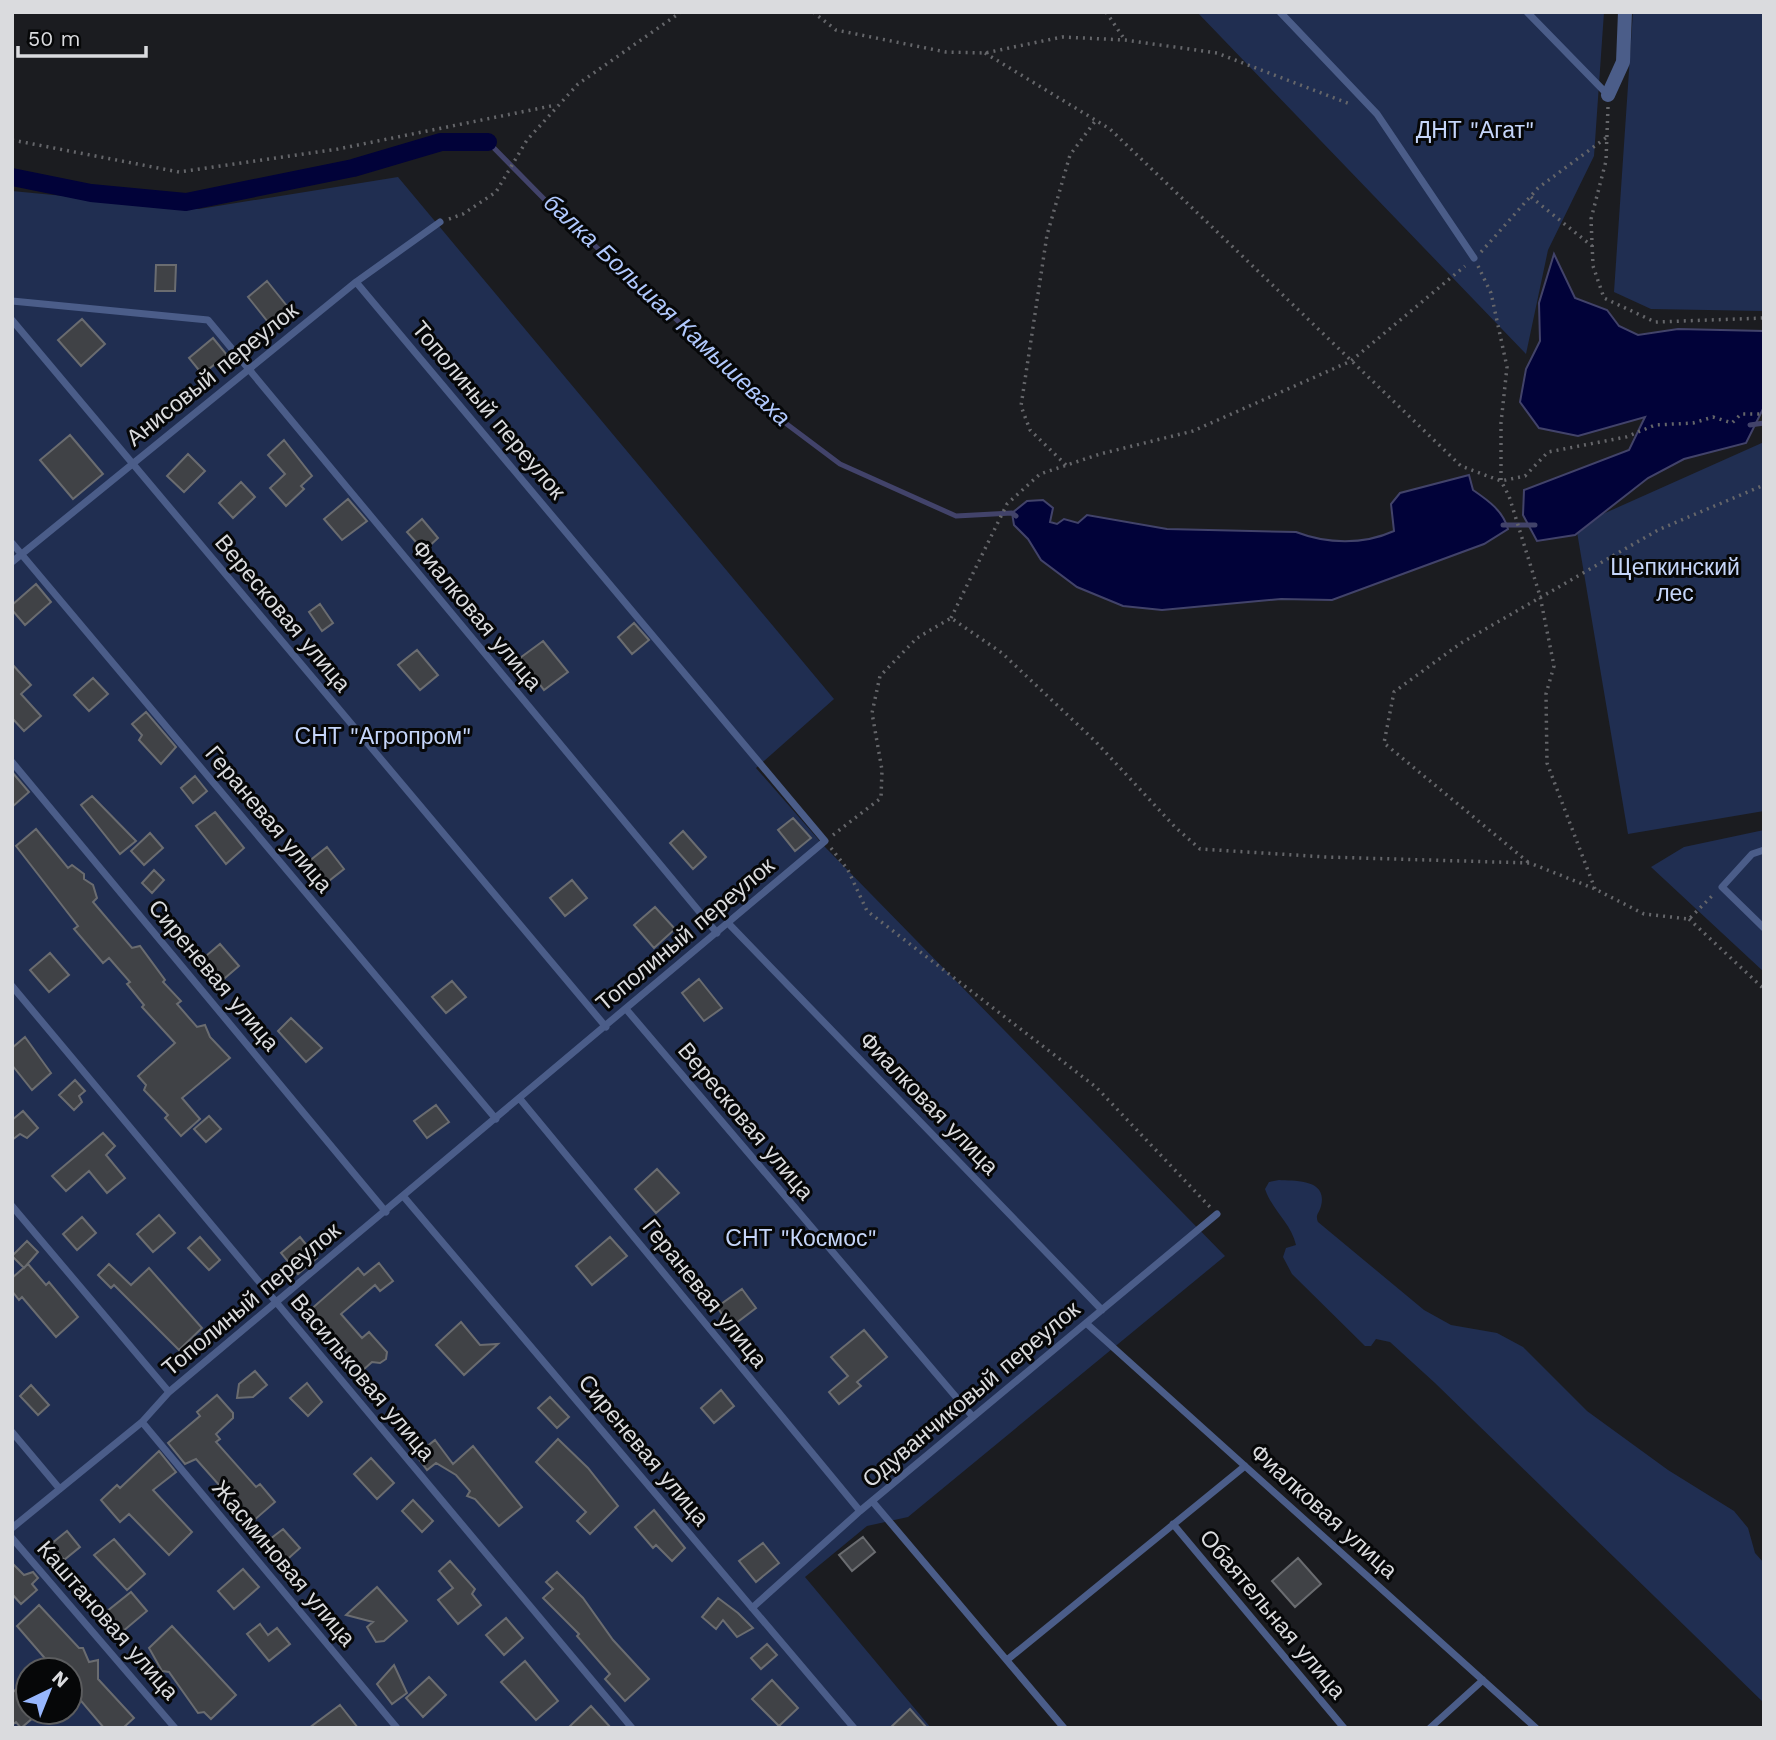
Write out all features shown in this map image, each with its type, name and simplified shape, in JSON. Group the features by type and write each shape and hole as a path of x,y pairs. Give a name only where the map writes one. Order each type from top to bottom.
{"street":[{"path":"1608,95 1623,62 1625,12"}],"lane":[{"path":"1280,12 1377,114 1474,258"},
{"path":"1527,12 1608,95"},
{"name":"Анисовый переулок","path":"12,562 132,463 249,372 356,282 440,222"},
{"name":"Тополиный переулок","path":"12,1528 142,1422 169,1392 825,841 356,282"},
{"name":"Фиалковая улица","path":"12,300 208,320 717,933"},
{"name":"Вересковая улица","path":"12,320 606,1027"},
{"name":"Гераневая улица","path":"12,542 496,1119"},
{"name":"Сиреневая улица","path":"12,762 386,1212"},
{"path":"1764,850 1752,853 1722,887 1764,928"},
{"name":"Фиалковая улица","path":"728,923 1102,1310"},
{"name":"Васильковая улица","path":"12,986 632,1728"},
{"name":"Вересковая улица","path":"626,1009 973,1417"},
{"name":"Гераневая улица","path":"520,1099 860,1511"},
{"name":"Сиреневая улица","path":"404,1197 854,1728"},
{"path":"12,1206 169,1392"},
{"name":"Одуванчиковый переулок","path":"752,1608 860,1511 1217,1214"},
{"name":"Фиалковая улица","path":"1086,1323 1536,1728"},
{"name":"Жасминовая улица","path":"142,1422 397,1728"},
{"path":"12,1432 60,1488"},
{"path":"1007,1660 1245,1466"},
{"path":"872,1501 1064,1728"},
{"name":"Обаятельная улица","path":"1173,1524 1344,1728"},
{"name":"Каштановая улица","path":"12,1538 175,1728"},
{"path":"1430,1728 1483,1680"}],"path":[{"path":"440,222 463,214 496,192 527,140 578,84 681,12"},
{"path":"813,12 836,30 946,52 985,53 1062,37 1125,40 1217,53 1353,105"},
{"path":"1106,12 1125,40"},
{"path":"985,53 1110,129 1461,466 1501,481 1525,476 1548,452 1626,437 1655,425 1696,422 1713,417 1732,423 1741,414 1764,414"},
{"path":"1608,95 1606,161 1591,219 1592,266 1604,298 1655,322 1764,318"},
{"path":"12,140 179,172 338,149 556,106"},
{"path":"1066,466 1030,430 1021,406 1047,235 1070,155 1096,120"},
{"path":"1217,1214 1096,1087 867,911 848,870 825,841 881,798 882,770 872,713 880,676 918,638 951,618 1007,505 1040,474 1193,431 1351,361 1474,258 1531,197 1607,137"},
{"path":"1531,197 1592,246"},
{"path":"1474,258 1491,293 1507,367 1501,423 1501,481 1509,496 1540,596 1554,666 1546,694 1547,763 1595,889"},
{"path":"1764,485 1658,530 1461,643 1394,692 1384,743 1456,806 1530,863 1595,889 1644,914 1689,919 1764,989"},
{"path":"951,618 1002,653 1095,741 1200,849 1326,857 1530,863"},
{"path":"1689,919 1722,887"}],"green space":[{"name":"ДНТ \"Агат\"","path":"1197,12 1604,12 1594,156 1548,250 1526,354"},
{"path":"1633,12 1764,12 1764,311 1651,309 1614,292"},
{"path":"398,177 834,699 756,768 825,847 1225,1256 908,1517 867,1526 805,1577 931,1728 12,1728 12,191 199,209"},
{"name":"Щепкинский лес","path":"1764,442 1764,811 1628,834 1576,526"},
{"path":"1764,830 1764,972 1651,867 1684,847"},
{"path":"1279,1180 1315,1186 1322,1197 1318,1222 1424,1310 1451,1325 1497,1333 1523,1347 1587,1411 1668,1470 1734,1511 1748,1528 1755,1553 1764,1563 1764,1703 1390,1342 1376,1339 1371,1346 1365,1346 1292,1274 1283,1257 1286,1248 1296,1245 1294,1237 1265,1189 1269,1182"}],"shaded area":[{"path":"1554,254 1575,298 1607,310 1619,326 1638,335 1678,329 1764,331 1764,407 1746,443 1684,459 1648,478 1575,535 1537,541 1523,515 1524,490 1629,450 1645,417 1578,436 1539,428 1520,402 1526,369 1540,341 1539,303"},
{"path":"1469,475 1473,490 1499,512 1508,529 1484,544 1332,600 1281,599 1162,610 1123,606 1077,587 1041,560 1028,539 1014,525 1012,513 1027,501 1043,500 1053,508 1050,522 1057,524 1064,519 1078,523 1087,515 1167,529 1296,532 1332,541 1358,541 1394,531 1391,504 1400,493"}],"building":[{"path":"156,265 176,265 175,291 155,291"},
{"path":"267,281 291,311 272,327 248,297"},
{"path":"82,319 105,344 81,366 58,340"},
{"path":"213,338 227,355 202,374 189,358"},
{"path":"70,435 103,474 73,499 40,460"},
{"path":"284,440 312,476 301,486 304,489 286,506 270,488 285,474 268,455"},
{"path":"188,454 205,471 184,492 167,476"},
{"path":"241,482 255,497 233,518 219,503"},
{"path":"348,499 367,521 342,540 324,519"},
{"path":"422,519 438,538 424,551 407,532"},
{"path":"36,584 51,602 25,625 12,610 12,605"},
{"path":"320,604 333,623 322,631 309,612"},
{"path":"634,623 649,640 632,654 618,637"},
{"path":"543,641 568,672 544,690 520,658"},
{"path":"417,650 438,675 420,690 398,665"},
{"path":"12,664 31,685 21,694 41,716 24,731 12,718"},
{"path":"93,678 108,694 89,711 74,695"},
{"path":"146,712 176,747 161,764 139,740 142,735 132,724"},
{"path":"12,772 29,792 12,807"},
{"path":"195,776 207,791 193,803 181,788"},
{"path":"92,796 136,841 120,854 81,805"},
{"path":"215,812 244,848 226,864 196,826"},
{"path":"793,818 811,838 795,851 778,830"},
{"path":"36,829 68,868 72,865 84,874 84,879 93,885 97,898 93,902 132,948 140,946 165,980 163,982 181,1001 177,1004 197,1027 205,1025 210,1037 230,1058 182,1098 200,1119 181,1136 165,1118 168,1115 144,1090 146,1085 138,1076 175,1043 142,1007 144,1005 127,984 130,982 109,958 103,963 74,929 78,926 16,846"},
{"path":"683,831 706,857 693,869 670,843"},
{"path":"150,833 163,848 144,865 131,851"},
{"path":"327,847 344,869 320,888 303,866"},
{"path":"154,870 164,880 152,893 142,883"},
{"path":"572,880 587,898 565,916 550,898"},
{"path":"655,907 675,929 654,948 634,925"},
{"path":"220,944 239,966 218,984 199,962"},
{"path":"50,953 69,975 49,992 30,970"},
{"path":"699,979 722,1008 704,1021 682,993"},
{"path":"452,981 466,997 446,1013 432,997"},
{"path":"291,1018 322,1048 306,1062 278,1031"},
{"path":"25,1037 51,1073 32,1090 12,1065 12,1048"},
{"path":"75,1080 85,1091 79,1096 82,1102 74,1110 59,1095"},
{"path":"436,1105 449,1122 427,1138 414,1121"},
{"path":"23,1111 38,1128 27,1138 20,1134 12,1140 12,1120"},
{"path":"209,1116 221,1129 206,1142 194,1129"},
{"path":"103,1133 115,1146 106,1155 125,1178 107,1193 89,1171 66,1191 52,1176"},
{"path":"657,1169 679,1193 656,1213 635,1189"},
{"path":"159,1215 175,1233 153,1252 137,1234"},
{"path":"82,1217 96,1233 77,1250 63,1234"},
{"path":"200,1237 220,1260 209,1270 188,1248"},
{"path":"300,1237 317,1258 298,1274 281,1253"},
{"path":"610,1237 627,1256 592,1285 576,1266"},
{"path":"27,1241 38,1252 24,1268 12,1256"},
{"path":"379,1263 393,1281 380,1291 375,1285 341,1314 362,1338 369,1332 387,1352 386,1359 380,1363 372,1362 363,1370 331,1337 327,1341 313,1324 317,1321 309,1311 358,1268 364,1275"},
{"path":"28,1264 46,1285 49,1282 78,1317 56,1337 22,1297 19,1300 12,1291 12,1278"},
{"path":"109,1264 131,1285 149,1268 202,1328 179,1350 114,1285 111,1288 98,1275"},
{"path":"742,1289 756,1308 731,1327 717,1307"},
{"path":"461,1322 480,1345 498,1344 464,1375 436,1345"},
{"path":"864,1330 887,1357 857,1382 861,1386 839,1404 829,1392 848,1376 831,1357"},
{"path":"255,1371 267,1385 253,1397 237,1398 239,1384"},
{"path":"307,1383 322,1402 308,1416 290,1398"},
{"path":"31,1385 49,1405 38,1415 20,1396"},
{"path":"721,1390 734,1406 714,1423 701,1408"},
{"path":"217,1395 233,1413 233,1418 216,1434 220,1439 216,1442 256,1487 260,1484 275,1502 252,1522 196,1459 185,1464 168,1443 200,1416 197,1412"},
{"path":"550,1397 569,1417 557,1428 538,1408"},
{"path":"558,1439 588,1468 618,1506 590,1534 577,1521 586,1512 536,1462"},
{"path":"435,1440 453,1464 473,1446 522,1507 499,1526 475,1499 467,1496 470,1491 456,1475 436,1463 427,1470 416,1455"},
{"path":"159,1451 176,1472 153,1490 192,1532 169,1555 129,1514 120,1522 101,1500 117,1485 120,1488"},
{"path":"371,1458 394,1483 377,1499 354,1474"},
{"path":"413,1500 433,1521 422,1532 402,1511"},
{"path":"654,1510 685,1548 672,1561 656,1545 653,1548 635,1527"},
{"path":"283,1529 300,1548 281,1565 265,1543"},
{"path":"67,1531 80,1547 64,1560 51,1544"},
{"path":"863,1537 875,1552 852,1571 839,1555"},
{"path":"114,1539 145,1574 127,1590 94,1555"},
{"path":"763,1543 779,1563 756,1582 739,1561"},
{"path":"1298,1558 1321,1584 1295,1607 1272,1581"},
{"path":"450,1561 475,1589 472,1594 481,1605 458,1624 438,1600 453,1588 439,1571"},
{"path":"12,1563 24,1575 33,1572 38,1578 32,1584 37,1590 21,1604 12,1594"},
{"path":"243,1569 259,1587 234,1609 218,1591"},
{"path":"557,1572 583,1598 613,1640 649,1679 625,1701 605,1679 610,1674 577,1636 579,1634 543,1598 553,1589 546,1582"},
{"path":"377,1587 407,1621 384,1641 376,1642 367,1627 373,1622 346,1615"},
{"path":"131,1592 147,1611 122,1632 106,1612"},
{"path":"718,1598 753,1628 737,1637 723,1620 716,1629 702,1617"},
{"path":"39,1605 79,1648 83,1648 89,1662 98,1660 98,1679 134,1718 123,1728 104,1728 84,1704 84,1656 43,1656 17,1626"},
{"path":"506,1618 523,1638 504,1655 486,1635"},
{"path":"260,1624 268,1635 277,1628 290,1644 269,1661 247,1634"},
{"path":"172,1626 236,1695 211,1719 204,1712 198,1713 169,1672 162,1671 149,1648"},
{"path":"767,1644 777,1655 761,1669 751,1658"},
{"path":"525,1661 558,1701 536,1720 501,1682"},
{"path":"394,1665 407,1693 392,1704 377,1684"},
{"path":"429,1677 446,1695 423,1717 406,1698"},
{"path":"772,1680 798,1708 779,1726 752,1699"},
{"path":"14,1691 12,1725 12,1693"},
{"path":"340,1705 358,1728 309,1728"},
{"path":"591,1706 611,1728 568,1728"},
{"path":"910,1709 927,1728 890,1728"}],"waterway":[{"name":"балка Большая Камышеваха","path":"12,177 91,193 186,202 353,168 441,142 488,142"},
{"name":"балка Большая Камышеваха","path":"488,142 550,205 689,331 768,410 840,464 956,516 1012,513 1016,516"},
{"name":"балка Большая Камышеваха","path":"1750,425 1764,423"},
{"name":"балка Большая Камышеваха","path":"1503,525 1535,525"}],"park label":[{"name":"СНТ \"Агропром\"","path":"383,736"},
{"name":"СНТ \"Космос\"","path":"801,1238"}]}
